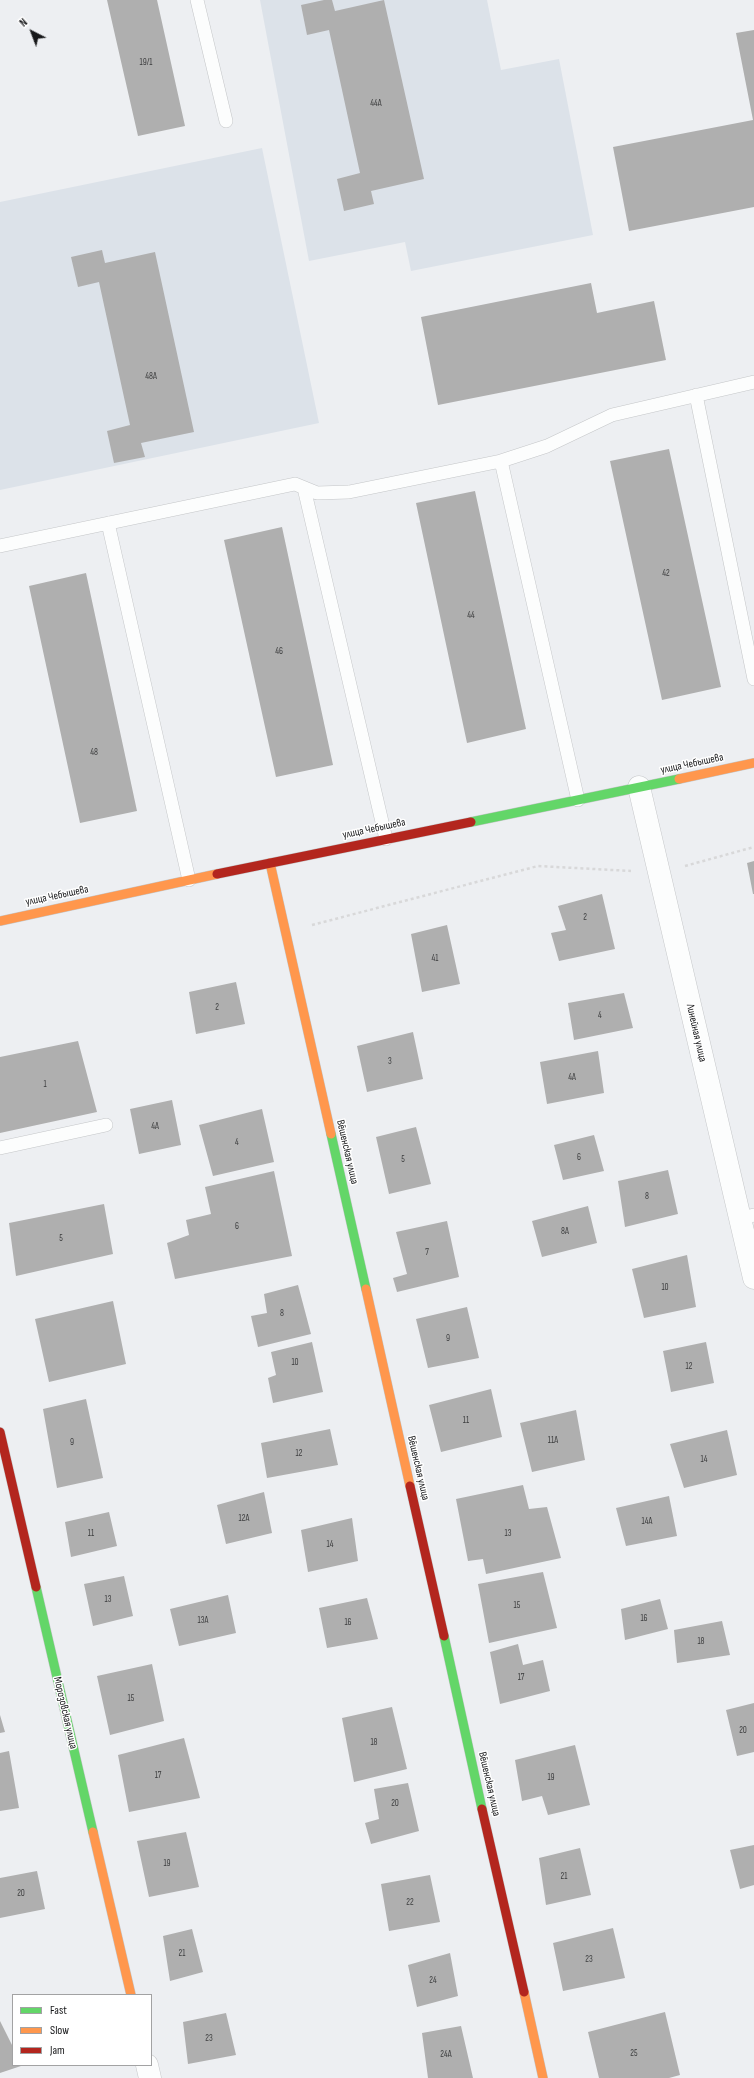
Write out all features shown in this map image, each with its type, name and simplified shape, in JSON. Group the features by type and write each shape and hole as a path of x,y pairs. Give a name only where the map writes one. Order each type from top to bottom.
{"street":[{"name":"улица Чебышева","path":"0,921 270,863 754,763"},
{"name":"Линейная улица","path":"639,787 659,873 747,1217 754,1278"},
{"name":"Вёшенская улица","path":"270,863 543,2078"},
{"name":"Морозовская улица","path":"0,1432 131,1994"},
{"path":"147,2066 150,2078"}],"lane":[{"path":"197,0 226,121"},
{"path":"0,546 295,484 317,493 349,492 501,461 547,446 612,415 754,382"},
{"path":"696,395 754,679"},
{"path":"501,461 578,800"},
{"path":"304,488 386,839"},
{"path":"108,524 189,880"},
{"path":"0,1148 106,1125"}],"path":[{"path":"286,932 538,866 659,873 754,847"}],"shaded area":[{"path":"260,0 487,0 501,70 559,59 593,235 411,271 405,242 309,261"},
{"path":"262,148 319,423 0,490 0,202"}],"building":[{"path":"107,0 157,0 185,126 138,136"},
{"path":"324,0 332,0 335,11 384,0 424,179 371,191 374,204 344,211 337,179 360,173 329,30 307,35 301,5"},
{"path":"754,30 754,207 629,231 613,147 753,120 736,33"},
{"path":"102,250 105,263 155,252 194,432 141,443 145,457 114,463 107,431 130,425 99,282 78,287 71,257"},
{"path":"591,283 597,313 654,301 666,360 438,405 421,317"},
{"path":"669,449 721,687 662,700 610,461"},
{"path":"475,491 526,729 467,743 416,503"},
{"path":"282,527 333,765 276,777 224,540"},
{"path":"86,573 137,811 80,823 29,586"},
{"path":"754,861 754,894 753,894 747,863"},
{"path":"602,894 615,949 559,961 551,933 566,930 558,906"},
{"path":"447,925 460,984 422,992 411,934"},
{"path":"236,982 245,1024 196,1034 189,992"},
{"path":"624,993 633,1028 574,1040 568,1003"},
{"path":"413,1032 423,1079 367,1092 357,1046"},
{"path":"78,1041 97,1112 0,1133 0,1057"},
{"path":"598,1051 604,1093 547,1104 540,1062"},
{"path":"172,1100 181,1145 139,1154 130,1109"},
{"path":"262,1109 274,1162 213,1176 199,1125"},
{"path":"416,1127 431,1184 389,1194 376,1137"},
{"path":"594,1135 604,1171 563,1180 554,1145"},
{"path":"668,1170 678,1214 625,1227 618,1181"},
{"path":"274,1171 292,1256 175,1279 167,1243 189,1235 186,1220 211,1214 205,1187"},
{"path":"104,1204 113,1254 16,1276 9,1223"},
{"path":"588,1206 597,1243 542,1257 532,1221"},
{"path":"447,1221 459,1277 397,1292 393,1278 407,1274 396,1232"},
{"path":"687,1255 696,1307 644,1318 632,1269"},
{"path":"298,1285 311,1334 258,1347 251,1316 267,1313 264,1294"},
{"path":"113,1301 126,1364 49,1382 35,1319"},
{"path":"467,1307 479,1358 428,1368 416,1319"},
{"path":"312,1342 323,1392 273,1403 268,1378 276,1375 271,1352"},
{"path":"706,1342 714,1383 671,1392 663,1351"},
{"path":"491,1389 502,1437 441,1452 429,1405"},
{"path":"86,1399 103,1478 57,1488 43,1409"},
{"path":"576,1410 585,1460 532,1472 520,1423"},
{"path":"330,1429 338,1465 267,1478 261,1443"},
{"path":"727,1430 737,1475 684,1488 670,1444"},
{"path":"523,1485 529,1509 547,1507 561,1558 486,1574 483,1559 468,1561 456,1499"},
{"path":"264,1492 272,1533 226,1544 217,1505"},
{"path":"669,1496 677,1536 626,1546 616,1508"},
{"path":"109,1512 117,1546 71,1557 65,1522"},
{"path":"352,1518 358,1561 308,1572 301,1530"},
{"path":"543,1572 557,1628 489,1643 478,1584"},
{"path":"124,1576 133,1616 93,1626 84,1584"},
{"path":"228,1595 236,1633 179,1646 170,1609"},
{"path":"367,1598 378,1639 327,1648 319,1608"},
{"path":"660,1599 668,1629 625,1640 621,1609"},
{"path":"722,1621 730,1655 677,1663 674,1630"},
{"path":"518,1644 523,1665 543,1660 550,1691 500,1704 490,1652"},
{"path":"152,1664 164,1721 110,1735 97,1676"},
{"path":"754,1703 754,1752 737,1756 726,1710"},
{"path":"392,1707 407,1769 354,1782 342,1718"},
{"path":"0,1715 5,1732 0,1733"},
{"path":"184,1738 200,1798 129,1812 118,1755"},
{"path":"575,1745 590,1805 548,1815 542,1796 522,1801 515,1760"},
{"path":"9,1751 19,1808 0,1811 0,1753"},
{"path":"408,1783 419,1831 371,1844 365,1823 379,1819 374,1789"},
{"path":"186,1832 199,1887 149,1897 137,1841"},
{"path":"754,1845 754,1885 740,1889 730,1850"},
{"path":"580,1848 591,1895 546,1905 539,1858"},
{"path":"37,1871 45,1909 0,1918 0,1878"},
{"path":"430,1875 440,1922 389,1931 381,1884"},
{"path":"613,1928 625,1978 563,1991 553,1943"},
{"path":"192,1929 203,1972 170,1981 163,1936"},
{"path":"450,1953 458,1996 417,2007 408,1965"},
{"path":"665,2012 680,2075 669,2078 599,2078 588,2032"},
{"path":"226,2013 236,2055 188,2064 183,2022"},
{"path":"0,2021 12,2045 12,2066 21,2066 0,2073"},
{"path":"461,2026 473,2078 428,2078 422,2033"}],"traffic: fast":[{"path":"471,822 679,779"},
{"path":"331,1134 366,1289"},
{"path":"36,1587 93,1832"},
{"path":"444,1636 482,1809"}],"traffic: slow":[{"path":"679,779 754,763"},
{"path":"270,863 331,1134"},
{"path":"0,921 217,874"},
{"path":"366,1289 410,1486"},
{"path":"93,1832 131,1994"},
{"path":"524,1992 543,2078"}],"traffic: jam":[{"path":"217,874 471,822"},
{"path":"0,1432 36,1587"},
{"path":"410,1486 444,1636"},
{"path":"482,1809 524,1992"}]}
